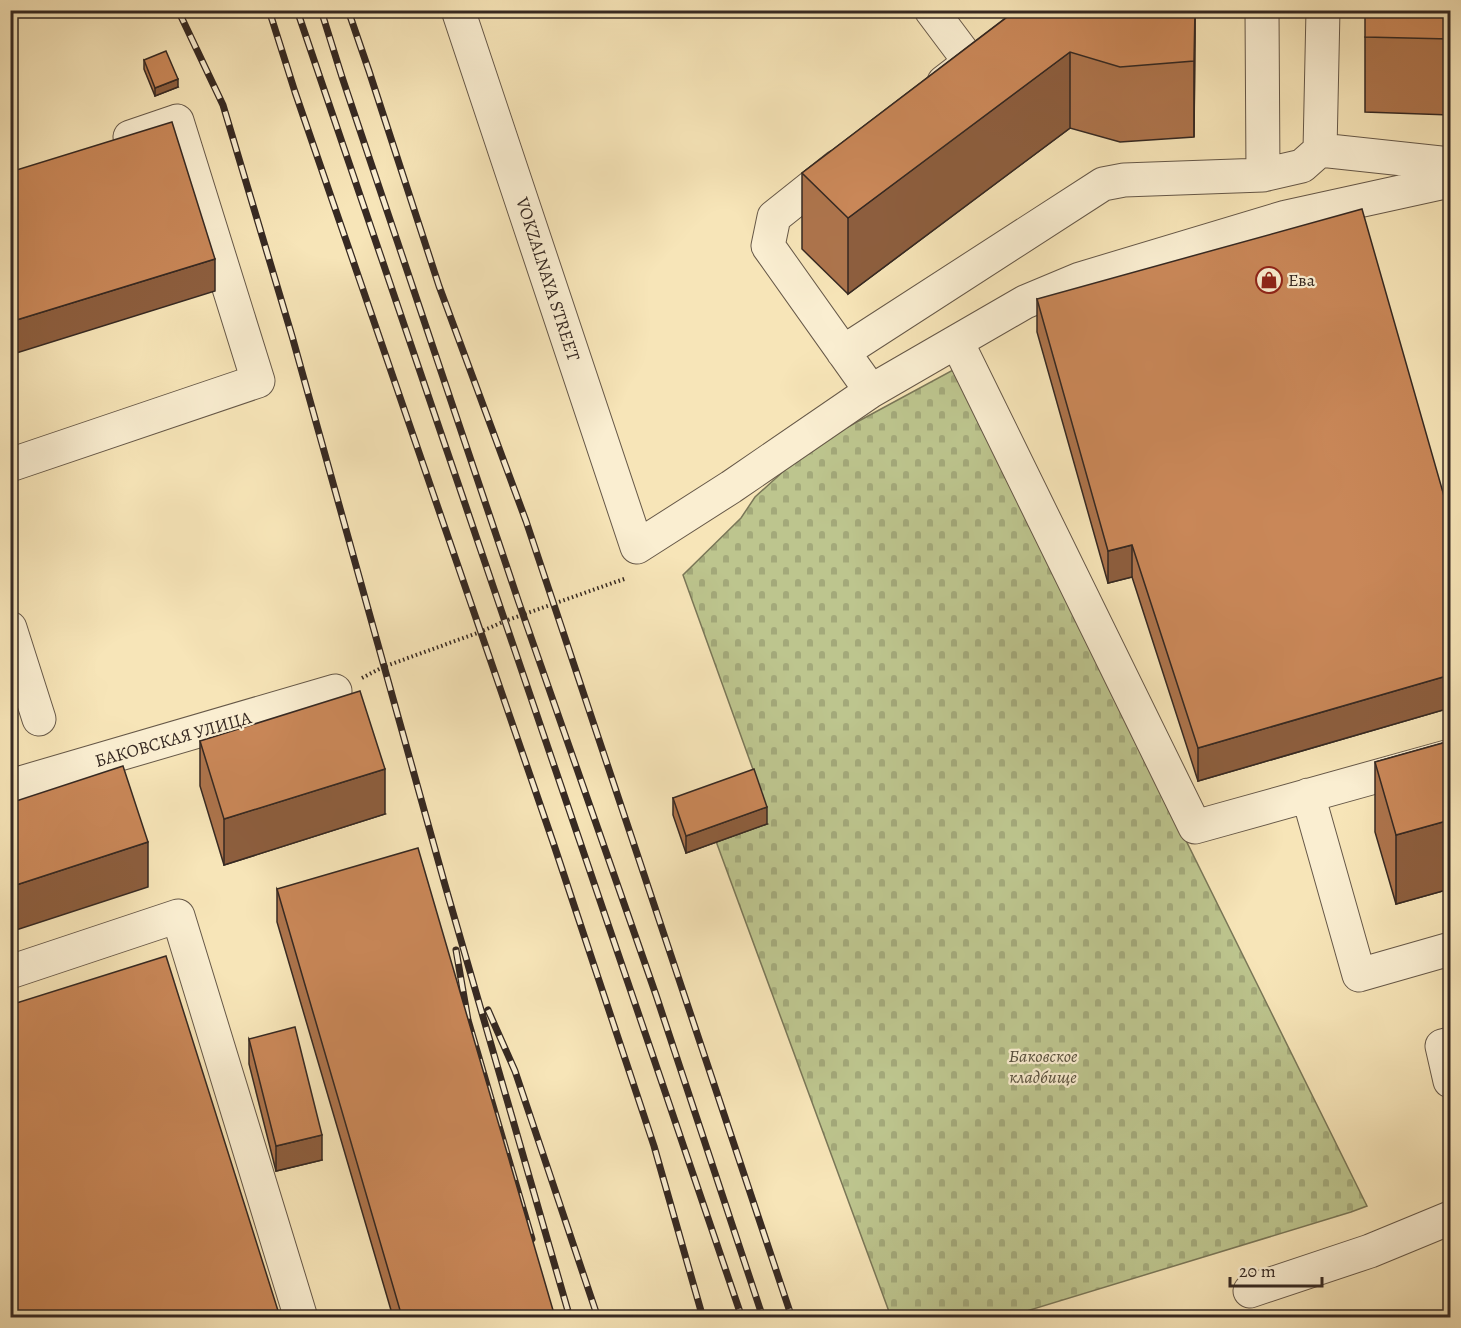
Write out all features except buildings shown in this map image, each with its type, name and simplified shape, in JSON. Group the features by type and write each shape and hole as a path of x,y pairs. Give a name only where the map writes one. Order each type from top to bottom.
{"street":[{"name":"VOKZALNAYA STREET","path":"458,10 637,547"},
{"path":"923,99 970,62 931,10"},
{"path":"1262,10 1263,175"},
{"path":"843,352 1103,184 1124,180 1263,175 1302,166 1320,150 1323,10"},
{"path":"10,465 258,381 177,121 99,147"},
{"path":"1320,150 1450,164"},
{"path":"858,151 774,218 768,246 871,392"},
{"path":"637,547 731,487 871,392 1025,302 1080,279 1286,217 1450,181"},
{"path":"957,342 1195,827 1450,756"},
{"path":"10,628 39,719"},
{"name":"БАКОВСКАЯ УЛИЦА","path":"10,786 335,692"},
{"path":"1308,795 1359,975 1450,949"},
{"path":"10,972 178,916 301,1317"},
{"path":"1450,1044 1442,1046 1450,1081"},
{"path":"1250,1291 1370,1251 1450,1218"}],"path":[{"path":"335,692 383,666 453,643 505,621 640,573 637,547"}],"green space":[{"name":"Баковское кладбище","path":"953,370 1367,1206 1007,1317 891,1317 699,795 755,775 683,575 741,518 755,497 798,458 844,429"}],"railway":[{"path":"178,10 223,105 292,336 445,885 570,1318"},
{"path":"269,10 295,92 554,845 654,1146 703,1318"},
{"path":"297,10 742,1318"},
{"path":"321,10 519,603 656,995 763,1318"},
{"path":"348,10 439,286 526,521 792,1318"},
{"path":"456,950 468,1020 532,1239"},
{"path":"488,1010 515,1071 598,1318"}],"place":[{"name":"Ева","path":"1269,280"}]}
